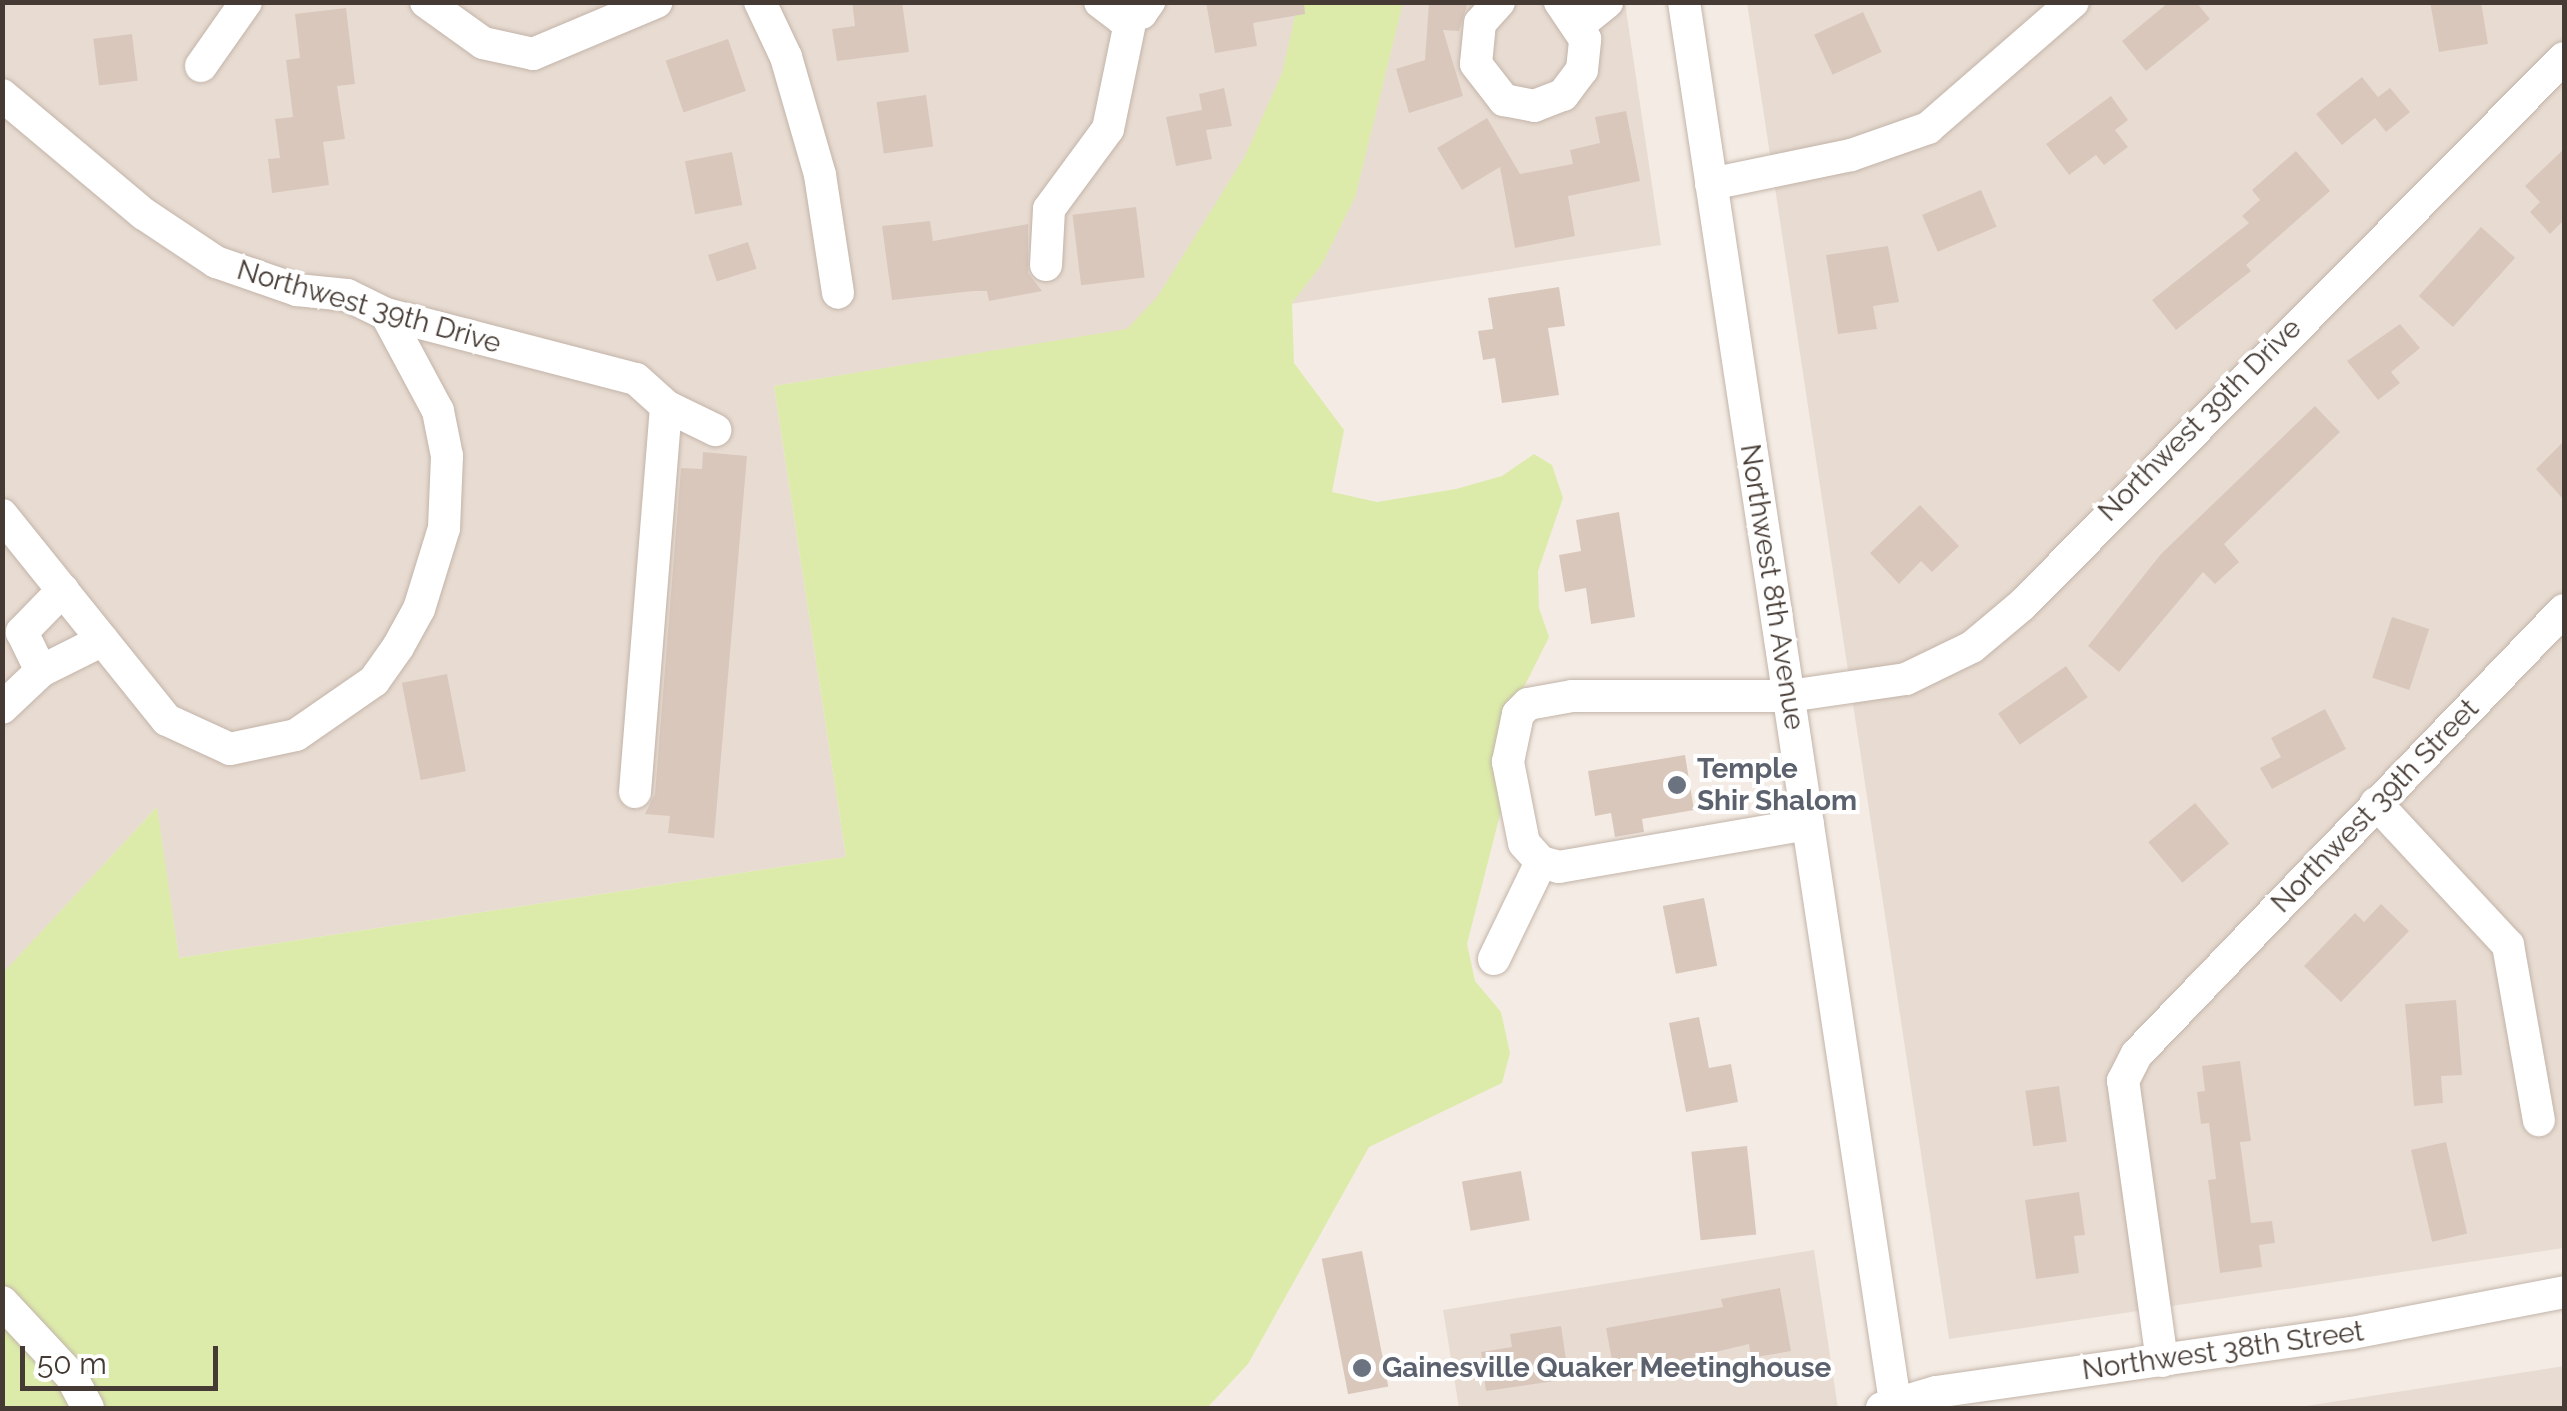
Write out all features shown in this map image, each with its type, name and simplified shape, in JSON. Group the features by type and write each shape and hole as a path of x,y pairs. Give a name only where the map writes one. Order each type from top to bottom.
{"street":[{"path":"200,66 246,2"},
{"path":"426,2 482,43 533,54 657,2"},
{"path":"760,2 786,57 820,176 838,293"},
{"path":"1046,265 1049,209 1108,129 1140,10 1110,15 1100,2"},
{"path":"1499,2 1480,24 1476,64 1491,90 1518,105 1550,102 1575,84 1586,55 1570,13 1607,2"},
{"name":"Northwest 8th Avenue","path":"1684,2 1891,1408"},
{"path":"1711,184 1851,155 1928,128 2073,2"},
{"name":"Northwest 39th Drive","path":"1540,862 1524,844 1508,762 1518,714 1528,704 1572,696 1789,696 1906,679 1972,647 2022,605 2564,58"},
{"name":"Northwest 39th Drive","path":"2,95 144,214 216,262 296,290 347,296 386,314 636,380 666,406 715,430"},
{"path":"2,514 167,720 230,749 296,735 374,681 419,609 434,570 448,456 416,361 386,314"},
{"path":"635,792 666,406"},
{"path":"42,671 22,632 63,590"},
{"name":"Northwest 39th Street","path":"2162,1361 2122,1080 2137,1054 2564,610"},
{"path":"2,708 42,671 103,640"},
{"path":"2376,803 2508,945 2538,1120"},
{"path":"1494,959 1540,862 1559,867 1808,824"},
{"name":"Northwest 38th Street","path":"1891,1408 1936,1392 2162,1361 2564,1292"},
{"path":"2,1302 71,1376 88,1408"}],"shaded area":[{"path":"3,3 1625,3 1661,245 774,386 846,857 179,958 156,808 3,974"},
{"path":"1747,3 2564,3 2564,1248 1949,1339"},
{"path":"1814,1250 1838,1408 1459,1408 1443,1310"},
{"path":"2564,1366 2564,1408 2293,1408"}],"green space":[{"path":"1298,3 1403,3 1355,197 1322,264 1292,303 1294,363 1344,430 1332,492 1377,502 1456,489 1502,476 1534,454 1552,465 1563,498 1538,571 1539,608 1549,637 1513,709 1503,803 1467,944 1475,981 1501,1012 1510,1053 1502,1083 1369,1147 1248,1364 1207,1408 3,1408 2,974 157,807 179,958 846,857 774,386 1127,329 1158,296 1245,156 1282,73"}],"building":[{"path":"852,2 902,2 909,52 837,61 832,29 855,26"},
{"path":"1206,2 1304,2 1305,14 1253,23 1257,46 1215,53"},
{"path":"1429,2 1468,2 1459,31 1443,30 1463,96 1409,113 1396,69 1425,60"},
{"path":"2169,2 2196,2 2210,19 2146,71 2122,41"},
{"path":"2430,2 2481,2 2488,44 2439,52"},
{"path":"346,8 355,84 337,86 345,139 323,142 329,185 272,193 268,159 280,158 275,119 293,117 286,60 300,58 295,14"},
{"path":"1863,12 1882,52 1833,75 1814,35"},
{"path":"132,34 138,81 99,85 93,39"},
{"path":"728,39 746,91 684,112 666,60"},
{"path":"2362,77 2378,97 2390,88 2410,112 2386,132 2375,118 2342,145 2316,114"},
{"path":"1224,88 1232,126 1206,130 1212,159 1176,166 1166,117 1202,110 1199,94"},
{"path":"926,95 933,146 884,153 876,102"},
{"path":"2111,96 2128,120 2115,130 2128,147 2104,165 2096,155 2069,175 2046,144"},
{"path":"1626,111 1640,181 1568,196 1575,236 1515,248 1500,167 1462,190 1437,148 1487,118 1520,174 1573,164 1570,150 1600,143 1595,117"},
{"path":"2564,149 2564,220 2550,234 2530,212 2540,202 2525,186"},
{"path":"2296,151 2330,191 2246,265 2251,271 2176,330 2152,300 2249,223 2242,216 2260,200 2252,190"},
{"path":"732,152 742,205 695,214 685,161"},
{"path":"1981,190 1997,227 1938,252 1922,215"},
{"path":"1136,207 1145,277 1081,285 1072,215"},
{"path":"930,221 933,241 1028,224 1028,273 1042,291 989,301 987,291 892,300 882,226"},
{"path":"2481,227 2515,258 2453,327 2419,296"},
{"path":"748,242 757,269 717,282 708,255"},
{"path":"1888,246 1899,302 1873,306 1877,329 1838,334 1826,255"},
{"path":"1559,287 1565,326 1548,328 1559,395 1502,403 1495,358 1483,360 1478,331 1493,329 1488,298"},
{"path":"2400,324 2420,348 2391,372 2400,383 2378,400 2347,361"},
{"path":"2315,406 2340,432 2224,544 2239,562 2215,584 2203,572 2119,672 2088,646 2161,554"},
{"path":"2564,441 2564,500 2536,469"},
{"path":"703,452 747,456 714,838 668,833 670,816 645,814 655,794 681,468 702,469"},
{"path":"1920,505 1959,546 1932,572 1921,561 1899,584 1870,553"},
{"path":"1619,512 1635,617 1591,624 1586,588 1565,592 1559,555 1581,551 1576,520"},
{"path":"2392,617 2429,629 2409,690 2372,678"},
{"path":"2066,666 2088,697 2020,745 1998,714"},
{"path":"447,674 466,771 421,780 402,683"},
{"path":"2325,709 2346,749 2272,789 2260,768 2281,757 2271,738"},
{"path":"1685,755 1694,810 1642,819 1644,832 1615,837 1611,813 1595,816 1588,771"},
{"path":"2195,803 2229,844 2182,883 2148,842"},
{"path":"1704,898 1717,966 1676,974 1663,906"},
{"path":"2381,904 2409,931 2341,1002 2304,966 2355,913 2364,922"},
{"path":"2456,1000 2462,1075 2441,1076 2443,1103 2414,1106 2405,1004"},
{"path":"1699,1017 1709,1068 1731,1064 1738,1102 1686,1112 1669,1023"},
{"path":"2240,1061 2251,1141 2240,1142 2251,1223 2272,1221 2275,1243 2259,1245 2262,1267 2220,1273 2208,1180 2216,1179 2209,1123 2201,1124 2197,1092 2205,1091 2202,1066"},
{"path":"2059,1086 2067,1141 2033,1146 2025,1091"},
{"path":"2446,1142 2467,1234 2432,1242 2411,1150"},
{"path":"1747,1146 1756,1235 1701,1240 1691,1152"},
{"path":"1521,1171 1530,1220 1471,1231 1462,1181"},
{"path":"2079,1192 2085,1235 2074,1236 2079,1273 2036,1279 2025,1200"},
{"path":"1362,1251 1388,1386 1348,1394 1322,1259"},
{"path":"1780,1288 1791,1351 1751,1358 1749,1344 1615,1376 1606,1328 1723,1307 1721,1299"},
{"path":"1561,1326 1569,1379 1486,1391 1481,1352 1512,1347 1510,1334"}],"place":[{"name":"Temple Shir Shalom","path":"1677,785"},
{"name":"Gainesville Quaker Meetinghouse","path":"1362,1368"}]}
